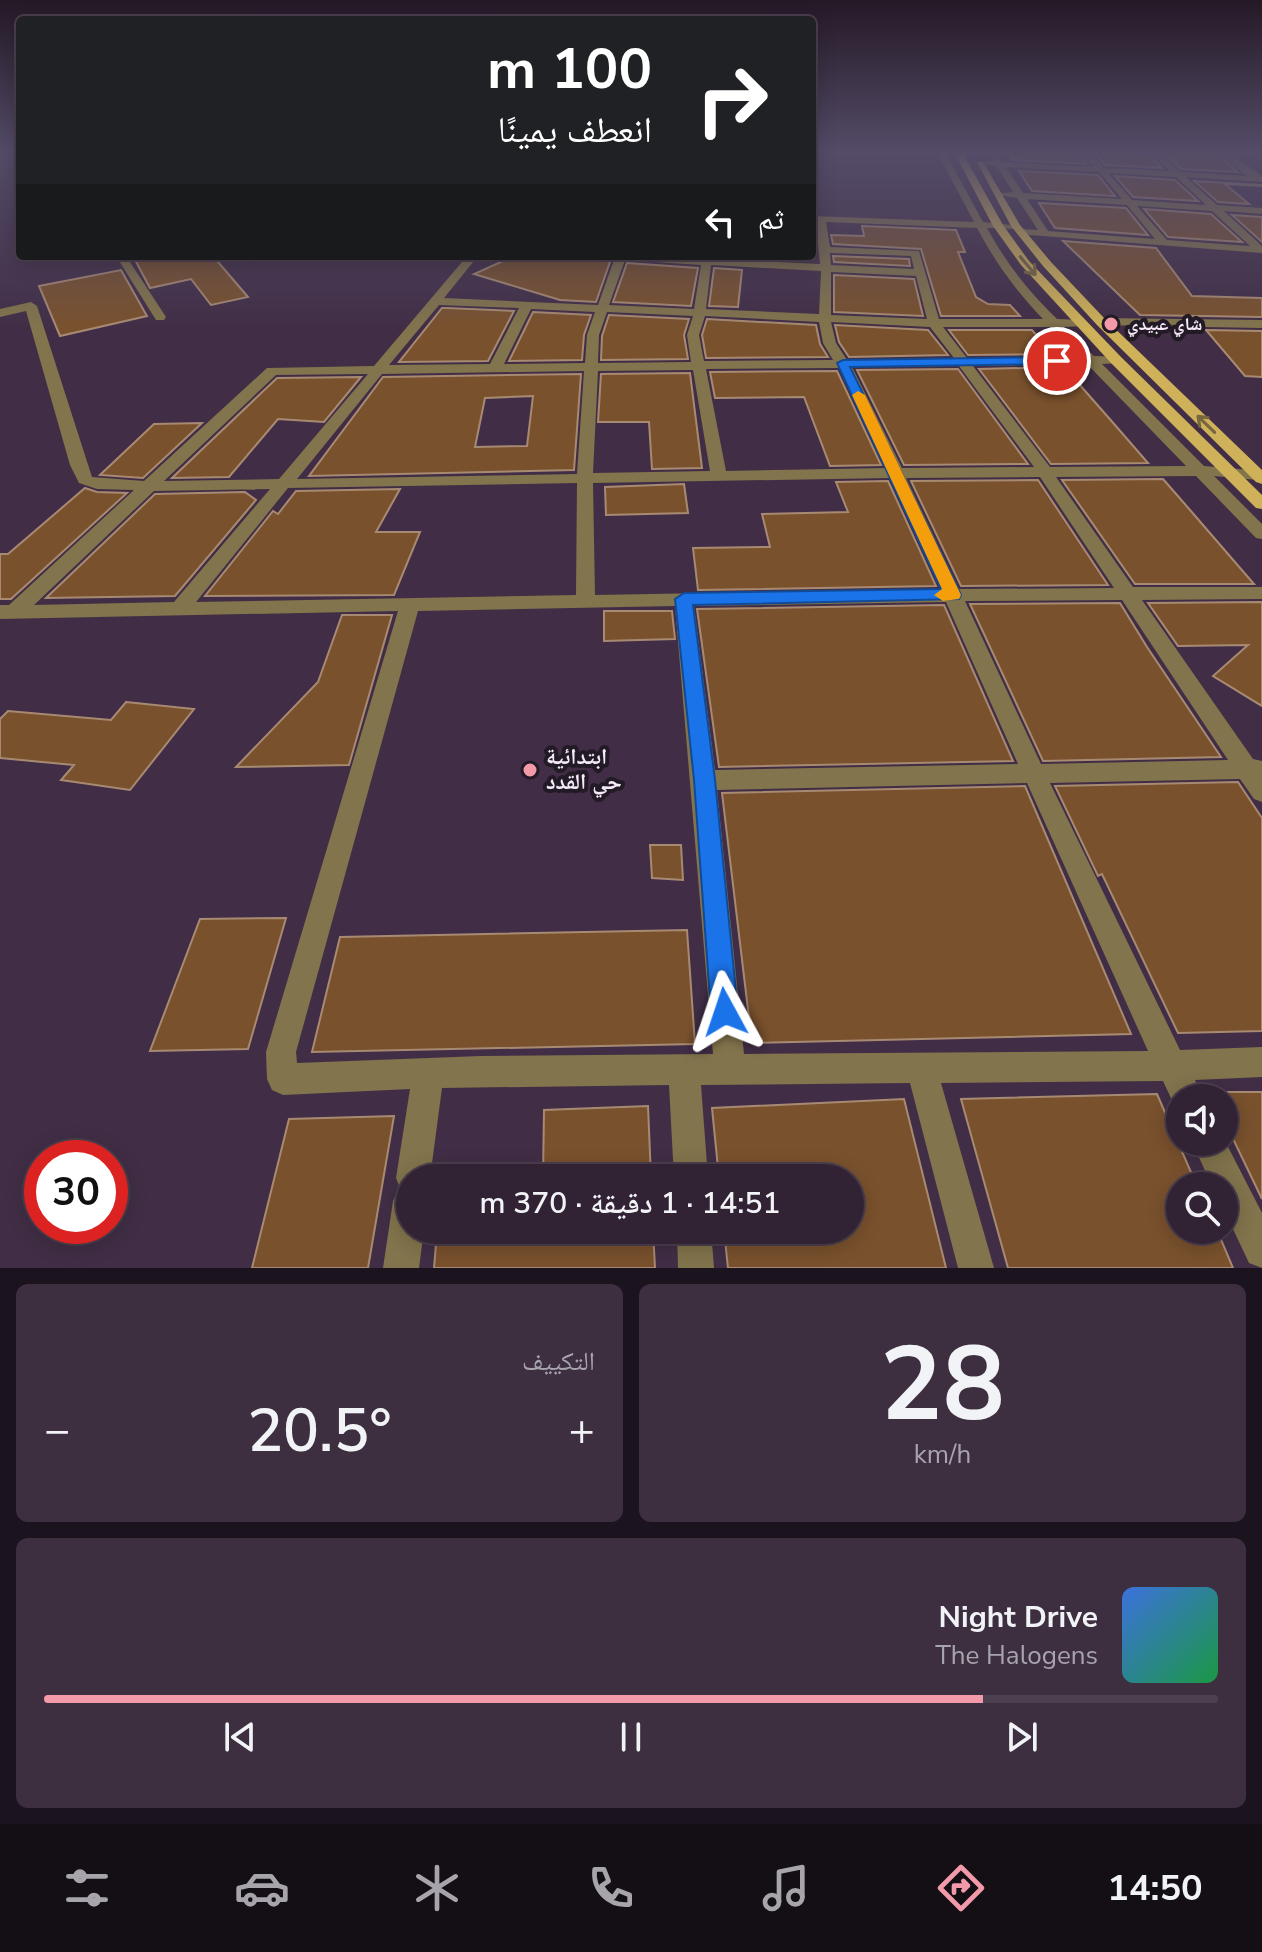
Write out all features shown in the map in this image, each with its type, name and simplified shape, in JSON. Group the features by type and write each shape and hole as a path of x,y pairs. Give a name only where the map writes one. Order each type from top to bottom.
{"main road":[{"path":"992,211 998,226 1025,263 1080,323 1262,504"},
{"path":"1007,211 1018,229 1101,322 1260,477"}],"street":[{"path":"972,211 1022,291 1262,534"},
{"path":"1030,211 1045,234"},
{"path":"1138,211 1164,243"},
{"path":"1217,211 1260,250"},
{"path":"1180,1084 897,473 843,363 833,354 824,316 825,260 817,219 998,226 1045,234 1260,250"},
{"path":"719,478 696,365 693,335 700,312 707,260 825,260 915,253 934,323 1045,472 1255,769 1262,792"},
{"path":"124,260 160,317"},
{"path":"180,608 470,260"},
{"path":"586,601 585,480 593,335 620,260"},
{"path":"434,301 934,323 1080,323"},
{"path":"495,368 527,304"},
{"path":"0,313 31,306 85,480 97,484 147,486 1045,472 1230,471 1260,477"},
{"path":"1101,322 1262,324"},
{"path":"7,612 272,371 1116,360"},
{"path":"7,612 684,599 1262,593"},
{"path":"684,599 730,1069"},
{"path":"410,604 281,1052 283,1079 428,1073 1171,1066 1262,1062"},
{"path":"704,780 1255,769"},
{"path":"921,1067 976,1268"},
{"path":"684,1070 690,1164"},
{"path":"415,1164 428,1073"},
{"path":"1215,1156 1262,1250"},
{"path":"401,1268 404,1244"},
{"path":"695,1244 696,1268"}],"building":[{"path":"1044,211 1129,211 1148,235 1055,228"},
{"path":"1146,211 1211,214 1242,242 1168,237"},
{"path":"1232,215 1262,217 1262,242"},
{"path":"862,226 956,230 965,252 958,252 976,297 988,304 1010,305 1020,316 941,316 921,249 833,244 831,235 864,236"},
{"path":"1063,241 1156,248 1192,296 1262,298 1262,317 1140,315"},
{"path":"833,256 909,259 910,266 834,262"},
{"path":"135,260 216,260 248,297 211,305 191,279 150,288"},
{"path":"505,260 610,262 596,302 560,300 474,274"},
{"path":"627,263 698,268 691,306 613,302"},
{"path":"714,268 742,270 738,307 709,306"},
{"path":"121,270 147,316 60,336 39,286"},
{"path":"834,275 914,279 923,316 834,312"},
{"path":"442,308 514,311 488,361 399,362"},
{"path":"533,312 591,315 584,335 582,360 509,361"},
{"path":"609,315 689,319 684,335 688,359 601,360 602,336"},
{"path":"707,319 816,325 820,344 828,357 706,358 702,335"},
{"path":"835,325 928,330 948,355 849,357 839,342"},
{"path":"949,330 1032,330 1053,354 968,355"},
{"path":"1206,330 1262,331 1262,377 1245,376"},
{"path":"1064,367 1148,463 1051,464 979,369"},
{"path":"958,369 1028,464 904,465 857,370"},
{"path":"837,371 881,465 830,466 804,397 715,398 710,372"},
{"path":"690,373 702,468 652,469 649,422 598,422 601,374"},
{"path":"581,374 574,470 309,476 383,377","holes":["533,396 527,446 475,447 485,398"]},
{"path":"361,377 324,422 278,419 229,477 172,478 277,378"},
{"path":"202,423 143,478 100,475 154,424"},
{"path":"1163,479 1254,584 1135,584 1062,480"},
{"path":"1038,480 1108,585 961,586 911,481"},
{"path":"888,481 936,586 698,590 693,548 770,547 762,514 848,512 836,482"},
{"path":"684,484 688,513 606,515 605,487"},
{"path":"85,488 97,492 127,493 11,599 0,599 0,554 8,554"},
{"path":"400,489 376,532 420,532 394,595 205,596 273,511 278,514 296,491"},
{"path":"245,492 256,500 175,596 46,598 155,494"},
{"path":"1262,602 1262,706 1213,676 1248,645 1178,646 1148,603"},
{"path":"1120,603 1221,757 1043,761 970,604"},
{"path":"944,605 1013,761 719,767 697,609"},
{"path":"604,611 672,611 675,639 604,641"},
{"path":"342,615 392,615 349,765 236,767 318,682"},
{"path":"126,702 194,709 130,790 61,780 74,765 0,758 0,719 8,711 111,720"},
{"path":"1238,782 1262,818 1262,1031 1178,1033 1102,874 1098,876 1055,786"},
{"path":"1025,786 1131,1034 752,1043 722,793"},
{"path":"650,845 681,845 683,880 652,878"},
{"path":"286,918 248,1049 150,1051 200,919"},
{"path":"687,930 695,1044 312,1052 340,937"},
{"path":"1238,1092 1262,1092 1262,1199 1238,1149"},
{"path":"1157,1094 1166,1115 1166,1156 1184,1156 1191,1172 1166,1172 1166,1244 1223,1244 1233,1268 1008,1268 961,1099"},
{"path":"904,1099 946,1268 728,1268 725,1244 864,1244 864,1164 718,1164 712,1108"},
{"path":"648,1106 650,1164 543,1164 544,1110"},
{"path":"394,1116 368,1268 252,1268 289,1119"},
{"path":"436,1244 654,1244 655,1268 434,1268"}],"slow traffic":[{"path":"858,395 953,595 943,595"}],"place":[{"name":"شاي عبيدي","path":"1111,324"},
{"name":"ابتدائية حي القدد","path":"530,770"}],"route":[{"path":"725,1012 684,599 953,595 843,363 1057,361"}]}
